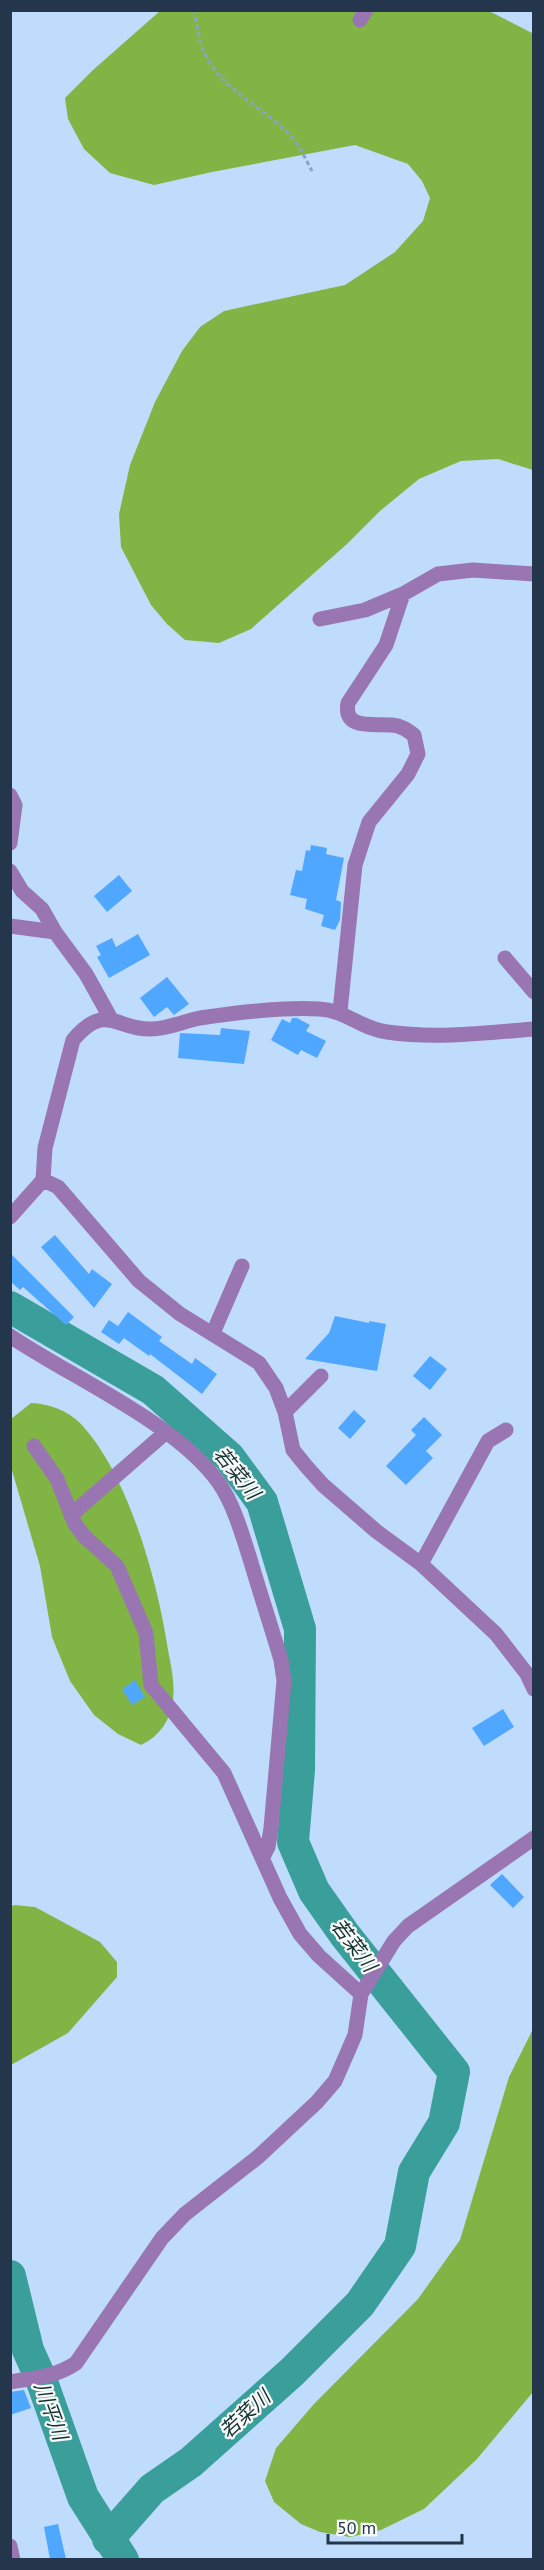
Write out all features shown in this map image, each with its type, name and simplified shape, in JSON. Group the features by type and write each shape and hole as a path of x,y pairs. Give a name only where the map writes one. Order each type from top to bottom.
{"street":[{"path":"320,619 365,610 403,594 438,574 473,570 534,574"},
{"path":"340,1011 355,864 369,822 408,774 418,754 414,735 404,728 391,725 359,725 351,719 347,710 348,703 386,645 403,594"},
{"path":"10,795 15,805 10,843"},
{"path":"10,871 22,891 42,909 55,932 86,974 111,1019"},
{"path":"10,926 55,932"},
{"path":"505,958 534,992"},
{"path":"10,1217 43,1180 45,1148 73,1040 82,1029 95,1022 111,1019 150,1029 198,1018 292,1008 340,1011 372,1029 386,1032 429,1034 534,1029"},
{"path":"43,1180 58,1187 139,1281 180,1314 259,1363 276,1388 285,1412 293,1450 323,1485 376,1531 421,1564 496,1634 527,1674 534,1689"},
{"path":"213,1333 242,1266"},
{"path":"10,1336 46,1360 128,1407 189,1449 220,1484 238,1524 282,1660 284,1681 271,1828 268,1847 263,1857"},
{"path":"285,1412 321,1376"},
{"path":"421,1564 488,1441 506,1430"},
{"path":"71,1515 165,1433"},
{"path":"34,1446 57,1479 71,1515 84,1536 117,1566 146,1633 151,1685 224,1773 280,1898 300,1934 319,1956 363,1990"},
{"path":"10,2382 52,2375 65,2371 76,2363 162,2238 185,2214 258,2157 317,2102 335,2081 355,2035 363,1990 408,1926 534,1838"},
{"path":"10,2546 13,2559"}],"path":[{"path":"194,10 204,54 215,70 235,91 288,133 299,146 312,171"}],"green space":[{"path":"160,11 489,11 534,34 533,470 498,459 461,461 419,479 380,511 347,544 251,629 219,643 185,640 167,624 151,605 121,547 119,514 130,465 155,402 182,351 200,327 224,311 345,285 395,252 423,221 430,198 422,181 408,164 355,145 154,185 110,173 84,149 68,119 65,98"},
{"path":"31,1403 57,1409 69,1415 80,1423 97,1444 113,1470 126,1499 148,1561 163,1623 172,1675 173,1700 172,1708 163,1727 154,1737 141,1745 118,1734 94,1715 70,1681 52,1637 40,1566 11,1467 11,1419"},
{"path":"14,1905 35,1907 100,1942 117,1962 117,1977 68,2033 11,2065 10,1907"},
{"path":"533,2029 533,2392 477,2459 424,2509 381,2530 350,2537 320,2532 301,2524 274,2502 265,2481 276,2448 314,2404 418,2299 460,2240 509,2077"}],"building":[{"path":"311,845 327,848 326,854 344,858 336,900 341,902 340,920 335,930 321,926 324,915 305,909 307,899 290,895 296,870 302,871 306,850 310,851"},
{"path":"119,875 132,891 107,912 94,896"},
{"path":"138,934 150,955 109,978 97,957 101,955 96,946 112,938 116,947"},
{"path":"167,977 189,1004 174,1015 167,1007 154,1017 140,998"},
{"path":"292,1018 297,1018 310,1025 306,1031 326,1041 317,1058 301,1050 298,1055 271,1040 282,1019 290,1023"},
{"path":"221,1028 250,1031 244,1064 178,1058 180,1033 220,1035"},
{"path":"55,1235 89,1274 92,1269 112,1284 94,1308 41,1247"},
{"path":"10,1253 74,1317 66,1325 23,1287 20,1290 10,1281"},
{"path":"128,1312 162,1337 159,1341 192,1364 195,1358 217,1374 202,1394 150,1354 149,1356 124,1338 119,1344 101,1332 109,1320 118,1326"},
{"path":"335,1316 386,1324 377,1371 305,1359 329,1333"},
{"path":"430,1356 447,1369 430,1390 413,1376"},
{"path":"354,1410 366,1421 350,1439 338,1428"},
{"path":"424,1417 442,1435 426,1451 433,1458 406,1485 386,1466 416,1435 411,1430"},
{"path":"135,1680 145,1697 132,1705 122,1689"},
{"path":"503,1709 514,1727 484,1746 472,1728"},
{"path":"502,1874 524,1897 513,1908 490,1885"},
{"path":"24,2390 31,2408 10,2415 10,2392"},
{"path":"58,2524 66,2559 50,2559 44,2527"}],"waterway":[{"name":"若菜川","path":"10,1307 153,1390 229,1457 262,1502 300,1629 299,1770 293,1842 314,1891 345,1935 454,2072 444,2123 414,2172 400,2246 360,2304 292,2372 191,2462 152,2489 108,2539"},
{"name":"川平川","path":"10,2276 28,2350 41,2379 83,2497 123,2560"}]}
